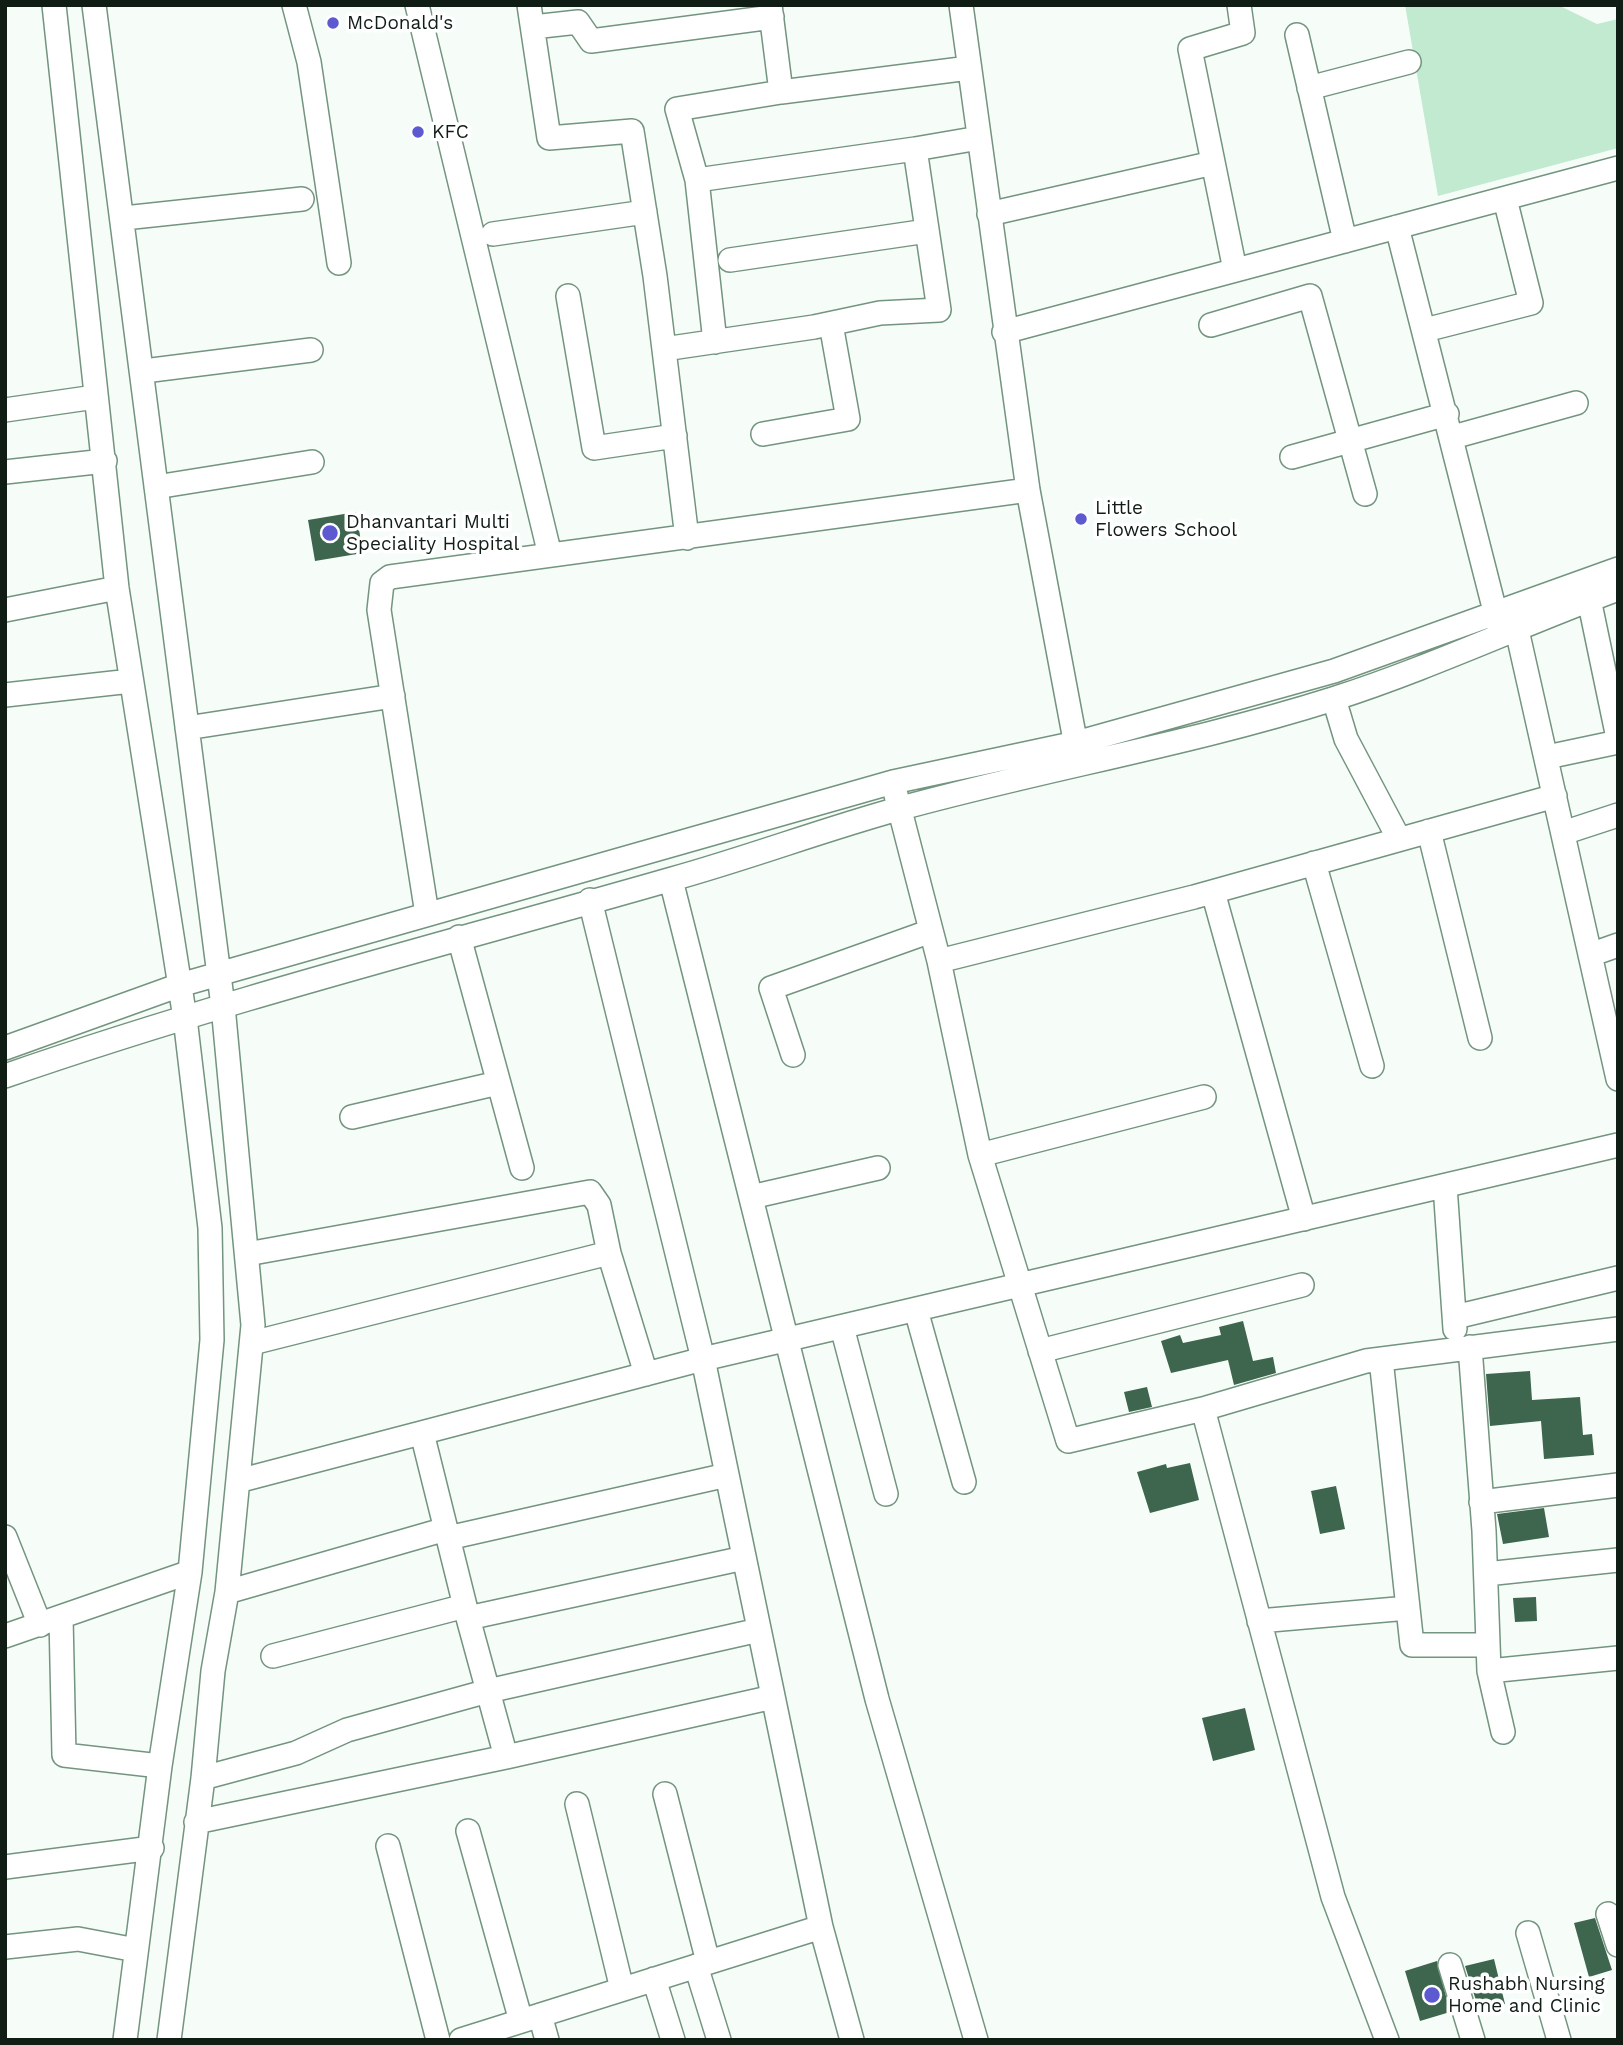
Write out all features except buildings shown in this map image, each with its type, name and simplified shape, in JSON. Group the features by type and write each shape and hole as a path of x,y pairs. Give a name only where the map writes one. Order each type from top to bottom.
{"street":[{"path":"54,5 117,588 185,1018 210,1228 212,1340 190,1572 160,1766 152,1847 125,2040"},
{"path":"94,5 144,371 156,487 223,1006 247,1254 252,1343 227,1592 213,1671 203,1778 169,2040"},
{"path":"294,5 309,62 339,263"},
{"path":"417,5 550,555"},
{"path":"961,5 1004,332 1028,490 1080,766"},
{"path":"1235,270 1190,49 1243,33 1239,5"},
{"path":"687,537 664,349 632,131 549,138 531,16 578,22 591,41 771,11 781,92"},
{"path":"1297,35 1345,242"},
{"path":"1309,88 1409,62"},
{"path":"715,342 697,180 677,109 781,92 970,68"},
{"path":"697,180 979,138"},
{"path":"664,349 831,324 880,313 939,310 915,149"},
{"path":"989,214 1213,163"},
{"path":"1004,332 1618,168"},
{"path":"1425,330 1531,303 1505,198"},
{"path":"124,218 302,199"},
{"path":"493,234 645,212"},
{"path":"1397,227 1505,627 1547,757 1590,956 1611,1020 1618,1079"},
{"path":"730,260 927,230"},
{"path":"568,296 594,448 675,436"},
{"path":"1212,325 1310,296 1365,495"},
{"path":"763,434 848,419 831,324"},
{"path":"144,371 311,349"},
{"path":"5,410 95,397"},
{"path":"1453,437 1576,403"},
{"path":"1292,457 1447,414"},
{"path":"5,472 105,461"},
{"path":"156,487 312,462"},
{"path":"427,914 379,610 382,583 406,572 1028,490"},
{"path":"5,1076 223,1006 590,900 671,880 899,808 1080,766 1334,699 1505,627 1618,569"},
{"path":"5,609 117,588"},
{"path":"5,1048 180,985 427,914 893,782 1076,743 1334,671 1505,627 1618,589"},
{"path":"1547,757 1618,740 1589,599"},
{"path":"5,695 131,681"},
{"path":"187,728 393,696"},
{"path":"1334,699 1346,739 1399,839"},
{"path":"893,782 939,961 980,1155 1068,1441 1203,1409 1381,1359 1618,1329"},
{"path":"939,961 1213,892 1555,796"},
{"path":"1563,834 1618,815"},
{"path":"1429,831 1480,1038"},
{"path":"1314,863 1372,1066"},
{"path":"671,880 877,1699 976,2040"},
{"path":"1213,892 1304,1219"},
{"path":"590,900 703,1359 821,1927 852,2040"},
{"path":"793,1055 771,988 931,932"},
{"path":"459,937 522,1168"},
{"path":"1590,956 1618,945"},
{"path":"352,1117 498,1083"},
{"path":"980,1155 1203,1097"},
{"path":"238,1481 703,1359 1618,1145"},
{"path":"751,1197 878,1168"},
{"path":"1445,1185 1454,1317 1464,1348 1481,1502 1489,1671 1503,1731"},
{"path":"247,1254 581,1191 590,1192 596,1197 609,1253 646,1374"},
{"path":"252,1343 609,1253"},
{"path":"1454,1317 1618,1278"},
{"path":"1040,1351 1302,1285"},
{"path":"916,1310 964,1482"},
{"path":"842,1327 886,1494"},
{"path":"1381,1359 1412,1645 1488,1645"},
{"path":"1203,1409 1333,1897 1387,2040"},
{"path":"422,1433 466,1612 506,1757"},
{"path":"227,1592 447,1534 727,1475"},
{"path":"1481,1502 1618,1485"},
{"path":"5,1537 50,1621 64,1755 160,1766"},
{"path":"273,1656 466,1612 744,1558"},
{"path":"1486,1574 1618,1560"},
{"path":"5,1636 190,1572"},
{"path":"1259,1621 1408,1608"},
{"path":"203,1778 296,1753 347,1730 488,1691 759,1630"},
{"path":"1489,1671 1618,1658"},
{"path":"196,1822 506,1757 773,1697"},
{"path":"665,1794 719,2040"},
{"path":"577,1804 622,1989"},
{"path":"468,1832 531,2018 547,2040"},
{"path":"388,1846 438,2040"},
{"path":"5,1867 152,1847"},
{"path":"1608,1914 1618,1945"},
{"path":"461,2040 821,1927"},
{"path":"1528,1933 1559,2040"},
{"path":"5,1947 78,1938 136,1950"},
{"path":"1450,1965 1473,2040"},
{"path":"654,1979 673,2040"}],"green space":[{"path":"1405,5 1558,5 1597,24 1618,19 1618,148 1438,196"}],"place":[{"name":"McDonald's","path":"333,23"},
{"name":"KFC","path":"418,132"},
{"name":"Little Flowers School","path":"1081,519"},
{"name":"Dhanvantari Multi Speciality Hospital","path":"330,533"},
{"name":"Rushabh Nursing Home and Clinic","path":"1432,1995"}]}
